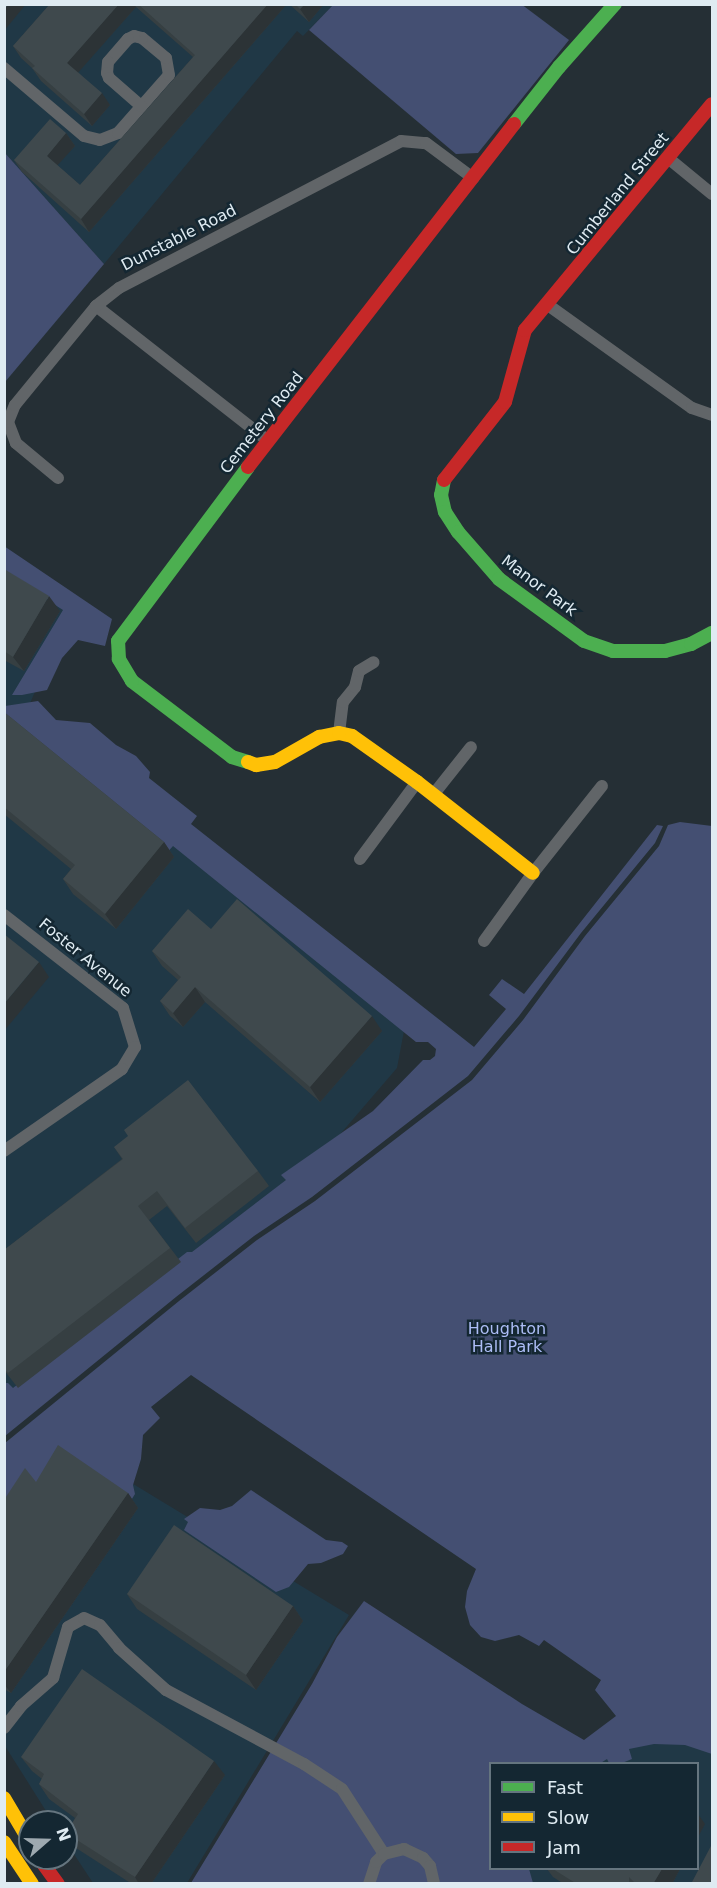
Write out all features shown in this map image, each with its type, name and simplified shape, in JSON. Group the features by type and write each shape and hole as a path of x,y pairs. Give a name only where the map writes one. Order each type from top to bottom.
{"street":[{"name":"Cemetery Road","path":"339,733 307,742 274,762 256,765 232,757 132,681 119,659 118,642 268,441 559,67 615,4"},
{"path":"4,68 84,136 93,140 111,138 141,106 169,75 166,58 142,38 134,36 128,39 108,62 107,73 108,78 141,106"},
{"name":"Cumberland Street","path":"548,305 712,104"},
{"name":"Dunstable Road","path":"58,478 16,443 8,422 15,405 96,306 119,288 401,141 426,143 473,178"},
{"path":"668,158 712,194"},
{"path":"548,305 692,408 712,415"},
{"name":"Manor Park","path":"548,305 525,330 505,402 445,477 441,495 445,512 474,554 498,579 585,641 613,651 665,651 691,644 712,633"},
{"path":"96,306 268,441"},
{"path":"374,662 359,671 355,687 343,702 339,733 363,742 533,873"},
{"path":"433,795 471,747"},
{"path":"360,859 417,782"},
{"path":"484,941 533,873 602,786"},
{"name":"Foster Avenue","path":"4,915 123,1008 135,1047 122,1069 4,1151"},
{"path":"4,1728 21,1706 53,1678 68,1627 84,1617 100,1625 119,1648 166,1690 304,1764 342,1789 384,1854"},
{"path":"4,1711 21,1706"},
{"path":"4,1798 18,1822"},
{"path":"4,1842 32,1884"},
{"path":"369,1884 370,1872 384,1854 394,1850 415,1852 430,1866 434,1884"},
{"path":"48,1870 58,1884"}],"shaded area":[{"path":"5,5 333,5 303,36 297,31 104,264 5,153"},
{"path":"4,565 73,603 25,715 407,1015 397,1068 269,1217 4,1412"},
{"path":"69,1445 349,1615 187,1883 93,1883 78,1860 78,1810 45,1810 5,1746 5,1488"},
{"path":"633,1692 712,1740 712,1883 516,1884 524,1870 699,1870 699,1762 591,1762"}],"green space":[{"path":"521,4 569,40 478,153 456,154 309,30 333,5"},
{"path":"5,153 104,264 5,382"},
{"path":"4,546 112,619 105,646 78,640 62,658 47,690 12,695 63,610 5,573"},
{"path":"38,701 56,720 90,723 116,745 136,756 150,772 149,778 197,816 191,824 474,1047 506,1009 489,995 502,979 524,994 657,825 663,826 655,843 581,933 519,1016 468,1076 312,1197 254,1236 5,1436 5,1383 13,1388 187,1252 192,1252 286,1180 281,1175 373,1111 423,1060 430,1060 435,1056 436,1049 428,1042 416,1042 173,846 165,855 5,723 5,706"},
{"name":"Houghton Hall Park","path":"680,822 712,826 712,1754 685,1745 654,1744 629,1749 632,1759 624,1762 608,1762 607,1759 602,1762 489,1762 489,1870 529,1870 533,1883 191,1883 312,1684 337,1637 364,1601 522,1704 584,1740 616,1716 595,1690 601,1680 544,1640 539,1646 519,1635 495,1641 481,1637 470,1625 465,1607 467,1591 476,1569 191,1375 151,1407 160,1418 143,1435 141,1459 133,1485 135,1494 130,1502 5,1517 5,1443 257,1240 315,1201 472,1080 523,1020 585,936 659,846 668,825"},
{"path":"251,1490 326,1540 342,1542 348,1546 343,1554 321,1563 308,1564 289,1587 276,1592 184,1530 188,1522 184,1519 200,1508 220,1510 232,1506"}],"building":[{"path":"50,4 119,4 67,63 102,93 84,114 32,68 35,66 13,46"},
{"path":"138,4 268,4 81,219 14,160 50,119 66,133 47,156 80,185 195,55"},
{"path":"295,4 305,4 300,9"},
{"path":"4,569 49,596 13,657 4,651"},
{"path":"4,712 164,842 105,914 63,879 75,865 4,807"},
{"path":"237,899 372,1016 310,1087 195,987 173,1013 160,1001 181,977 152,951 188,909 211,929"},
{"path":"4,934 39,962 4,1004"},
{"path":"188,1080 258,1171 185,1228 157,1191 138,1206 170,1248 8,1373 4,1369 4,1250 123,1159 114,1147 128,1136 124,1130"},
{"path":"58,1445 128,1493 4,1672 4,1500 25,1468 36,1482"},
{"path":"174,1525 293,1606 246,1675 127,1594"},
{"path":"82,1669 214,1761 135,1877 78,1841 78,1810 73,1810 39,1784 44,1774 21,1757"},
{"path":"712,1844 712,1884 691,1884"},
{"path":"555,1870 661,1870 653,1884 636,1884 629,1877 629,1884 577,1884"}],"traffic: fast":[{"path":"514,124 559,67 615,4"},
{"path":"248,467 118,641 119,659 132,681 232,757 248,762"},
{"path":"444,480 441,495 445,512 458,532 499,579 584,641 613,651 665,651 691,644 712,633"}],"traffic: slow":[{"path":"248,762 256,765 275,762 319,737 339,733 352,736 417,782 533,873"},
{"path":"4,1798 18,1822"},
{"path":"4,1842 32,1884"}],"traffic: jam":[{"path":"444,480 505,402 525,330 712,104"},
{"path":"248,467 514,124"},
{"path":"48,1870 58,1884"}]}
